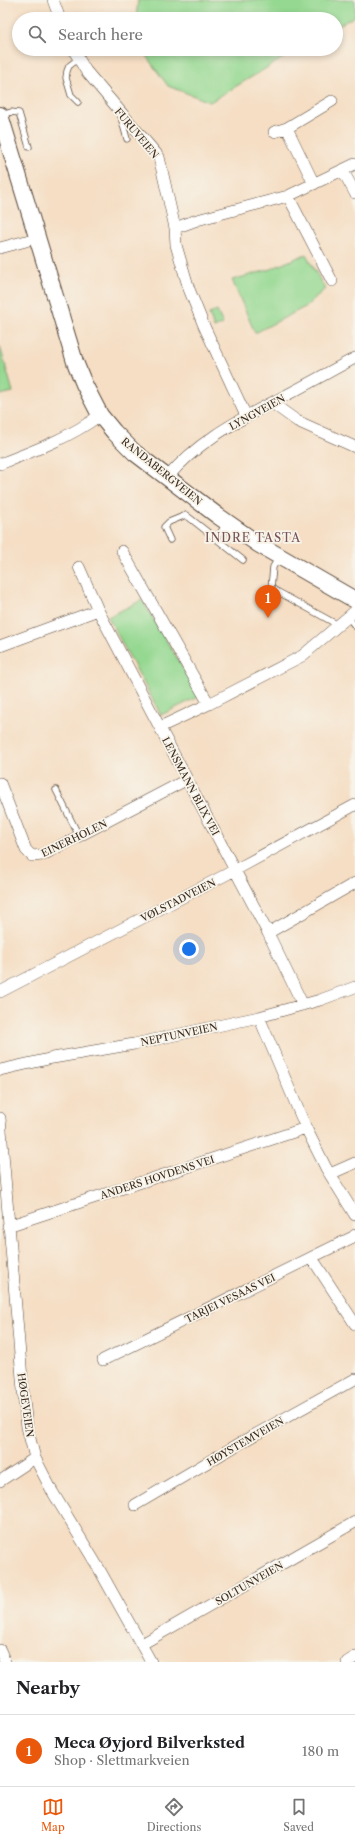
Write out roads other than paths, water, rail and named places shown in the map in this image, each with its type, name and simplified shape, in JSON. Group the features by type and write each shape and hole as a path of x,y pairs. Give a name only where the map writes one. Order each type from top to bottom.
{"main road":[{"name":"RANDABERGVEIEN","path":"0,115 75,362 84,384 100,415 125,443 167,478 226,522 279,557 355,600"}],"street":[{"path":"54,0 58,12"},
{"name":"FURUVEIEN","path":"77,56 86,71 159,157 175,228 176,245 189,289 204,326 246,416"},
{"path":"274,132 287,128 332,101"},
{"path":"287,128 314,184"},
{"path":"175,228 197,220 288,196 355,164"},
{"path":"343,171 355,193"},
{"path":"288,196 332,281"},
{"path":"0,248 26,241"},
{"name":"LYNGVEIEN","path":"167,478 178,464 214,436 246,416 355,358"},
{"path":"272,403 297,421 355,447"},
{"path":"0,464 34,451 84,427 100,415"},
{"path":"122,551 209,704"},
{"name":"LENSMANN BLIX VEI","path":"79,567 98,610 160,727 186,780 268,933 303,1005"},
{"path":"0,646 98,610"},
{"path":"160,727 209,704 302,656 339,625 353,618"},
{"name":"EINERHOLEN","path":"0,783 26,850 32,856 43,855 186,780"},
{"name":"VØLSTADVEIEN","path":"0,992 235,870 355,805"},
{"path":"268,933 355,883"},
{"name":"NEPTUNVEIEN","path":"0,1070 53,1058 134,1044 259,1017 303,1005 355,987"},
{"path":"259,1017 306,1128 330,1174 355,1215"},
{"name":"HØGEVEIEN","path":"0,1118 2,1174 23,1390 27,1427 35,1458 52,1491 142,1644 151,1662"},
{"name":"ANDERS HOVDENS VEI","path":"8,1226 306,1128"},
{"path":"330,1174 355,1163"},
{"name":"TARJEI VESAAS VEI","path":"103,1360 312,1258 355,1235"},
{"path":"312,1258 355,1324"},
{"name":"HØYSTEMVEIEN","path":"135,1505 249,1438 355,1379"},
{"path":"0,1481 35,1458"},
{"name":"SOLTUNVEIEN","path":"142,1644 355,1522"},
{"path":"0,1650 5,1662"},
{"path":"347,1662 355,1657"}],"lane":[{"path":"75,56 66,71 66,78 71,95 78,102"},
{"path":"0,115 10,112 19,113 29,147"},
{"path":"127,138 122,121 128,121"},
{"path":"170,540 164,527 169,522 186,516 243,560"},
{"path":"215,538 221,532 226,522"},
{"path":"279,557 273,566 271,588 339,625"},
{"path":"56,790 79,836"}],"place":[{"name":"Meca Øyjord Bilverksted","path":"268,618"}],"district":[{"name":"INDRE TASTA","path":"253,538"}]}
